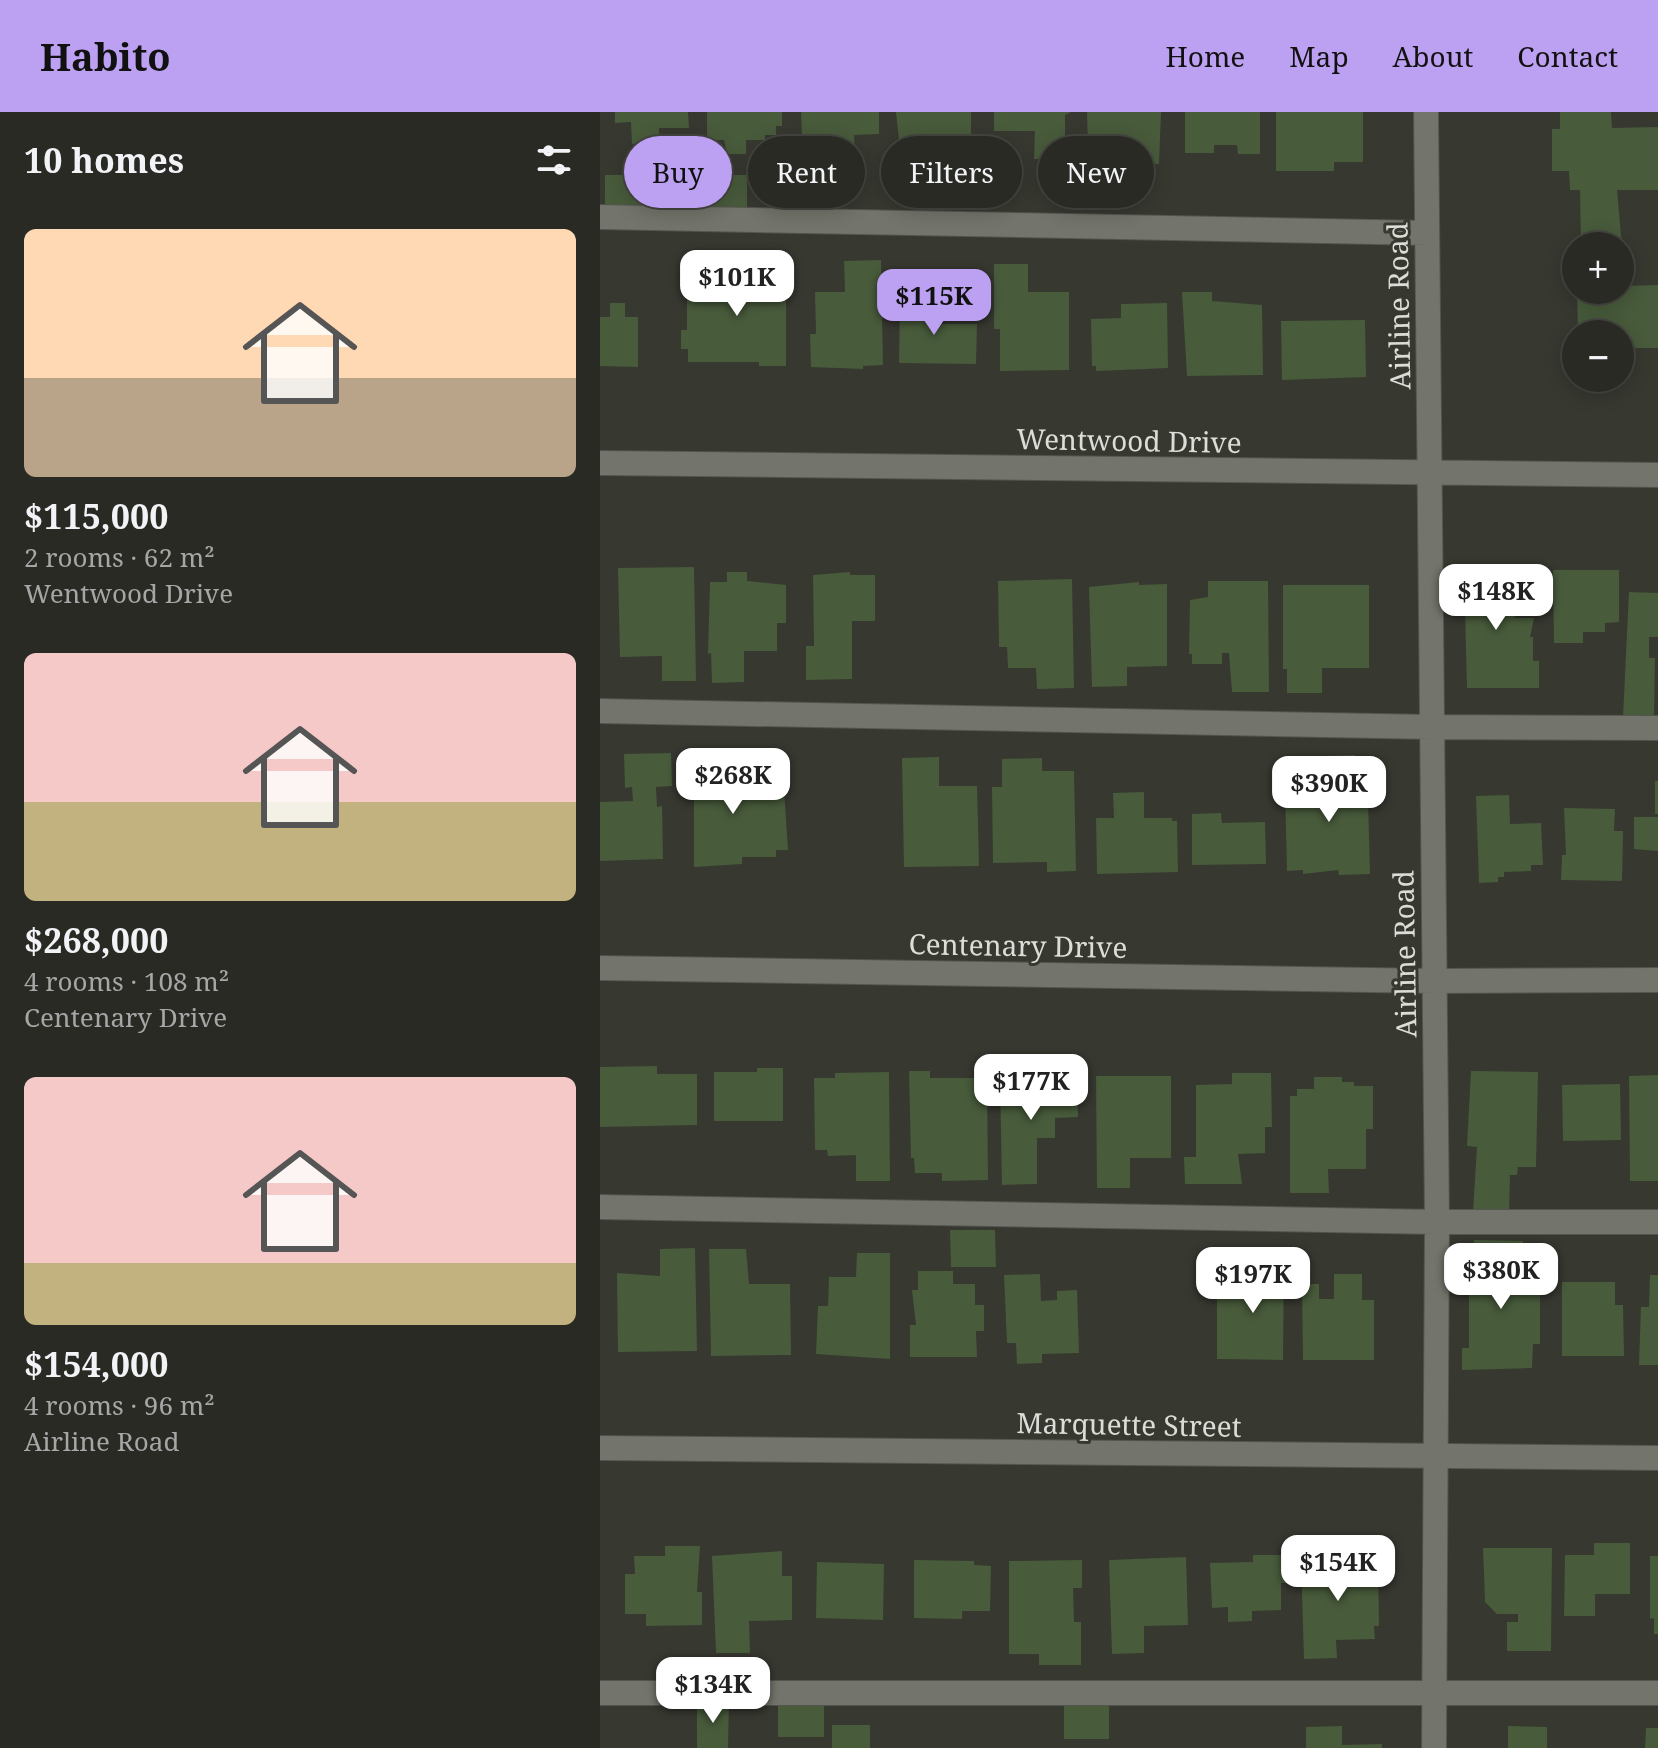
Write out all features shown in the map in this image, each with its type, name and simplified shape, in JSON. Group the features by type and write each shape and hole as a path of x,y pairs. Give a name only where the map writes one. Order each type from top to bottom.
{"street":[{"name":"Airline Road","path":"1426,112 1437,1222 1434,1748"},
{"path":"600,217 1427,233"},
{"name":"Wentwood Drive","path":"600,463 1658,475"},
{"path":"600,711 1432,727 1658,728"},
{"name":"Centenary Drive","path":"600,968 1434,981 1658,980"},
{"path":"600,1207 1437,1222 1658,1222"},
{"name":"Marquette Street","path":"600,1448 1658,1458"},
{"path":"600,1693 1658,1693"}],"building":[{"path":"615,112 688,112 689,128 659,128 659,136 632,136 631,122 615,123"},
{"path":"707,112 782,112 782,126 776,126 776,135 748,136 746,154 732,154 732,136 707,136"},
{"path":"801,112 879,112 879,134 802,136"},
{"path":"896,112 971,112 971,136 899,136"},
{"path":"994,112 1071,112 1065,115 1065,136 1038,136 1038,159 1034,159 1035,131 994,131"},
{"path":"1087,112 1161,112 1159,164 1154,164 1154,136 1088,136"},
{"path":"1185,112 1260,112 1260,154 1238,154 1237,145 1214,145 1214,153 1185,153"},
{"path":"1276,112 1363,112 1363,162 1334,162 1334,171 1276,171"},
{"path":"1560,112 1611,112 1612,128 1658,127 1658,190 1617,190 1621,232 1581,232 1580,190 1570,190 1569,171 1552,171 1552,129 1560,129"},
{"path":"605,175 624,175 624,205 605,205"},
{"path":"732,175 747,175 747,209 701,209 732,208"},
{"path":"881,260 883,365 863,366 863,369 811,367 810,334 816,334 815,292 845,292 844,261"},
{"path":"994,264 1028,264 1028,292 1069,292 1069,370 1000,371 1000,329 994,329"},
{"path":"747,267 786,267 786,366 759,366 759,362 688,362 688,349 681,349 681,330 687,330 687,270 725,269 725,297 747,297"},
{"path":"1658,285 1658,348 1634,348 1634,320 1578,320 1577,304 1634,304 1634,286"},
{"path":"1182,292 1212,292 1212,301 1262,305 1263,375 1187,376"},
{"path":"900,302 940,302 940,324 977,324 976,364 899,363"},
{"path":"610,303 625,303 625,317 638,317 638,367 600,366 600,317 610,317"},
{"path":"1167,303 1168,368 1096,371 1096,366 1092,366 1091,319 1121,318 1121,304"},
{"path":"1365,320 1366,377 1282,380 1281,321"},
{"path":"694,567 696,681 662,681 662,656 620,657 618,568"},
{"path":"1464,567 1515,568 1515,618 1534,618 1530,637 1533,637 1533,661 1539,661 1539,688 1467,688 1465,609 1457,609 1457,593 1464,593"},
{"path":"1553,570 1619,570 1619,622 1605,623 1605,632 1583,632 1583,643 1554,643"},
{"path":"727,572 747,572 747,581 786,585 786,623 777,623 777,651 744,651 744,682 712,683 711,653 708,654 710,582 727,582"},
{"path":"850,572 850,575 875,575 875,621 852,621 852,679 806,680 806,646 814,646 813,575"},
{"path":"1072,579 1074,688 1037,689 1036,668 1008,668 1007,647 999,647 998,581"},
{"path":"1208,581 1268,581 1269,692 1232,692 1229,653 1222,653 1222,664 1192,664 1192,654 1189,654 1190,600 1208,597"},
{"path":"1139,582 1139,585 1167,584 1167,666 1127,667 1127,686 1092,687 1089,587"},
{"path":"1283,585 1369,585 1369,668 1322,668 1322,693 1287,693 1287,669 1283,669"},
{"path":"1629,592 1658,593 1658,637 1649,637 1649,658 1655,658 1654,717 1623,717"},
{"path":"730,751 731,783 743,783 744,791 784,790 788,850 776,850 776,857 742,857 742,864 694,867 694,752"},
{"path":"671,753 672,786 656,787 657,807 662,806 663,859 600,861 600,802 633,801 632,787 625,788 624,754"},
{"path":"1355,755 1357,799 1368,798 1370,874 1339,875 1338,870 1303,874 1303,870 1287,871 1285,789 1325,792 1324,756"},
{"path":"939,757 939,786 977,786 979,866 904,867 902,758"},
{"path":"1042,758 1042,771 1074,771 1076,871 1047,872 1047,862 993,863 992,787 1002,787 1002,759"},
{"path":"1655,781 1658,781 1658,814 1655,814"},
{"path":"1144,792 1144,818 1172,818 1172,821 1177,821 1178,872 1097,874 1096,818 1114,818 1113,793"},
{"path":"1509,795 1510,824 1541,823 1543,865 1531,865 1531,871 1504,872 1504,877 1498,877 1498,882 1479,883 1476,796"},
{"path":"1564,808 1615,809 1614,831 1623,831 1622,881 1561,880 1562,855 1566,855"},
{"path":"1221,813 1222,823 1265,822 1266,864 1192,865 1192,814"},
{"path":"1634,817 1658,817 1658,851 1634,849"},
{"path":"657,1066 657,1074 697,1074 697,1125 600,1127 600,1067"},
{"path":"757,1068 783,1068 783,1121 714,1121 714,1072 757,1072"},
{"path":"909,1071 930,1071 930,1078 987,1078 988,1180 942,1181 942,1173 915,1173 914,1158 911,1158"},
{"path":"1471,1071 1538,1072 1536,1167 1518,1167 1517,1175 1510,1175 1509,1213 1473,1212 1477,1147 1467,1146"},
{"path":"889,1072 890,1181 856,1181 856,1155 828,1156 827,1150 815,1150 814,1078 835,1078 835,1073"},
{"path":"1232,1073 1271,1073 1272,1127 1265,1127 1265,1153 1238,1154 1242,1184 1185,1184 1184,1157 1196,1157 1196,1085 1232,1084"},
{"path":"1658,1075 1658,1181 1630,1181 1629,1076"},
{"path":"1037,1076 1077,1079 1078,1117 1055,1118 1055,1138 1037,1138 1037,1184 1002,1185 1000,1080 1037,1079"},
{"path":"1096,1076 1171,1076 1171,1158 1130,1158 1130,1188 1097,1188"},
{"path":"1314,1077 1342,1077 1342,1082 1354,1082 1354,1086 1373,1086 1373,1129 1366,1129 1366,1169 1328,1169 1329,1193 1290,1193 1290,1096 1297,1096 1297,1089 1314,1089"},
{"path":"1620,1084 1621,1140 1563,1141 1562,1085"},
{"path":"950,1230 995,1230 996,1267 951,1267"},
{"path":"1474,1240 1523,1241 1522,1278 1516,1278 1515,1295 1540,1295 1540,1344 1533,1344 1532,1368 1462,1370 1462,1348 1469,1348 1469,1290 1493,1290 1493,1278 1474,1278"},
{"path":"695,1248 697,1351 618,1352 617,1273 660,1276 660,1249"},
{"path":"709,1249 746,1249 749,1284 790,1284 791,1355 711,1356"},
{"path":"857,1253 890,1253 890,1359 816,1354 818,1306 828,1306 829,1277 856,1277"},
{"path":"1249,1259 1284,1259 1283,1360 1217,1359 1217,1289 1249,1289"},
{"path":"918,1271 953,1271 953,1284 975,1284 975,1305 984,1305 984,1331 976,1331 977,1357 910,1357 910,1325 916,1325 912,1290 918,1290"},
{"path":"1040,1274 1041,1301 1057,1300 1057,1291 1077,1290 1079,1353 1042,1354 1042,1363 1017,1364 1016,1343 1007,1343 1004,1275"},
{"path":"1334,1274 1362,1274 1362,1300 1374,1300 1374,1360 1303,1360 1302,1284 1319,1284 1319,1299 1334,1299"},
{"path":"1650,1275 1658,1275 1658,1365 1639,1365 1641,1307 1649,1307"},
{"path":"1562,1282 1615,1282 1615,1305 1623,1305 1624,1356 1562,1356"},
{"path":"1594,1543 1630,1543 1630,1594 1595,1594 1595,1616 1564,1616 1565,1555 1594,1555"},
{"path":"665,1546 700,1546 697,1592 702,1592 702,1625 646,1626 646,1614 625,1614 625,1574 635,1574 634,1556 665,1556"},
{"path":"1483,1548 1552,1548 1551,1651 1507,1651 1507,1622 1518,1622 1518,1614 1497,1614 1485,1602"},
{"path":"782,1551 782,1576 792,1576 792,1620 749,1621 750,1653 716,1653 712,1556"},
{"path":"1253,1555 1286,1555 1287,1583 1281,1583 1281,1610 1252,1611 1252,1621 1228,1622 1228,1607 1212,1608 1210,1563 1253,1562"},
{"path":"1650,1556 1658,1556 1658,1634 1654,1634 1654,1618 1650,1619"},
{"path":"1186,1557 1188,1625 1144,1626 1144,1653 1112,1654 1109,1560"},
{"path":"1378,1558 1379,1626 1374,1626 1375,1639 1336,1640 1337,1658 1304,1659 1301,1560"},
{"path":"914,1560 974,1561 974,1565 991,1566 990,1611 962,1611 962,1619 914,1618"},
{"path":"1082,1560 1082,1588 1073,1588 1074,1622 1081,1622 1081,1665 1039,1665 1039,1654 1009,1654 1009,1561"},
{"path":"817,1562 884,1564 883,1620 816,1618"},
{"path":"778,1700 824,1700 824,1737 778,1737"},
{"path":"1064,1701 1109,1701 1109,1739 1064,1739"},
{"path":"697,1702 729,1702 728,1748 697,1748"},
{"path":"832,1725 870,1725 870,1748 832,1748"},
{"path":"1342,1726 1342,1745 1382,1744 1382,1748 1306,1748 1306,1727"},
{"path":"1508,1726 1547,1727 1547,1748 1508,1748"},
{"path":"1646,1728 1658,1728 1658,1748 1645,1748"}]}
